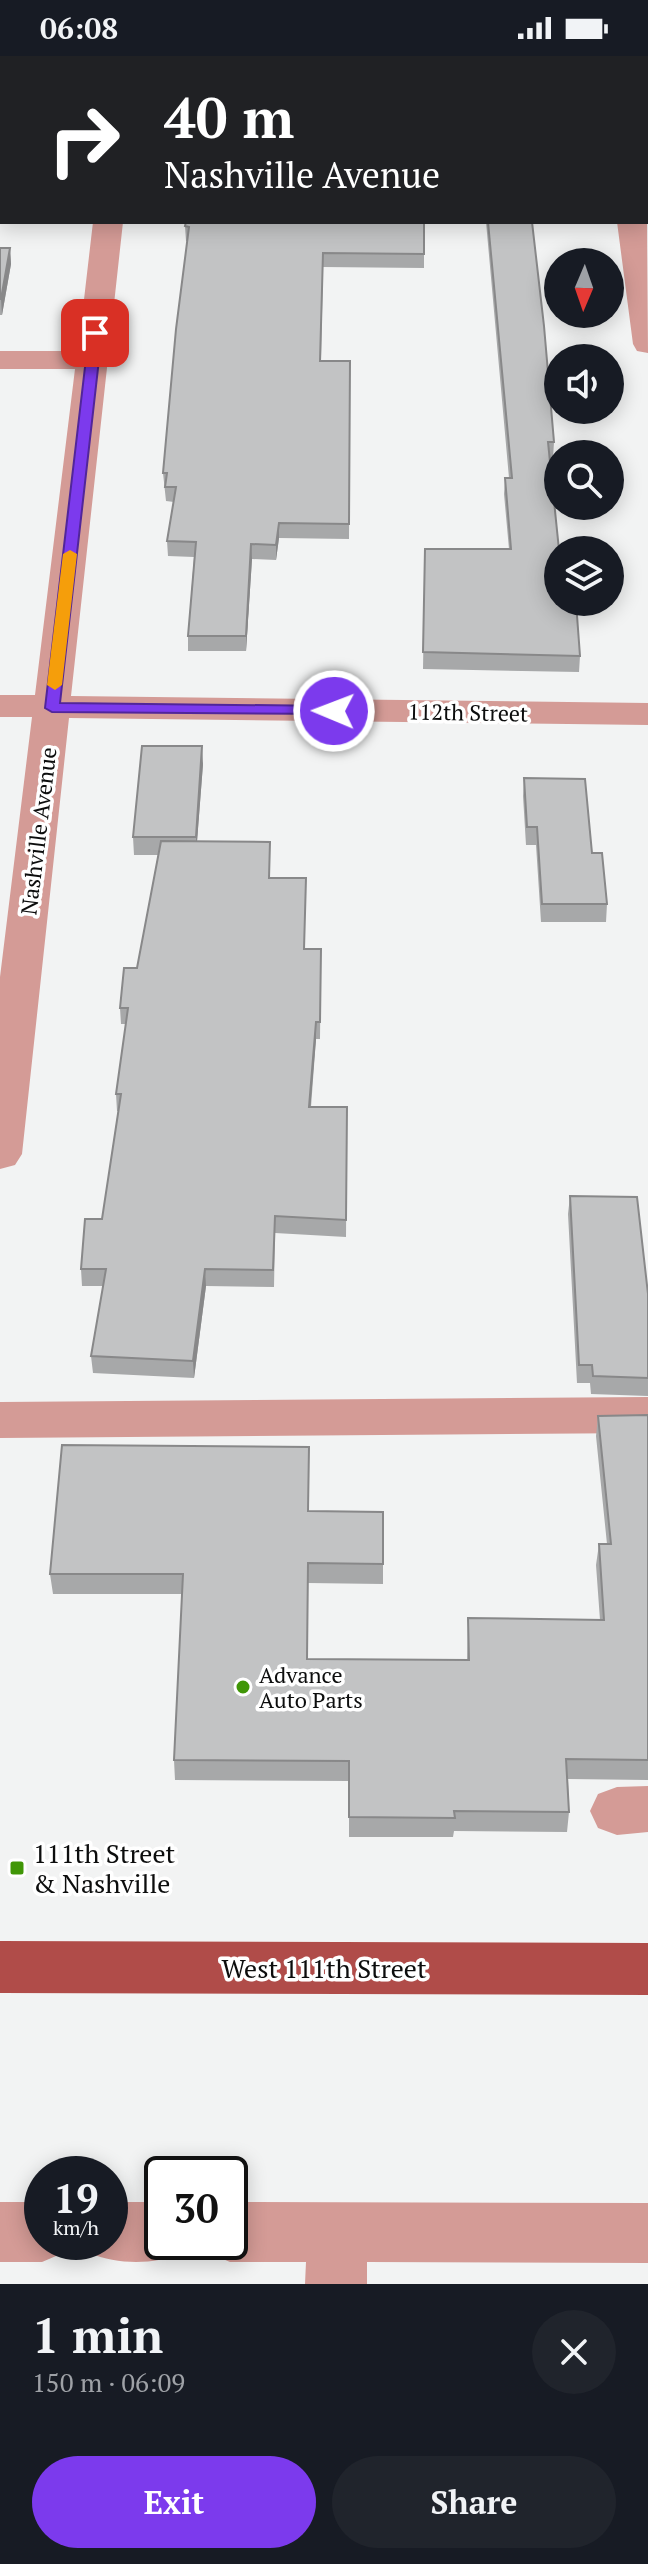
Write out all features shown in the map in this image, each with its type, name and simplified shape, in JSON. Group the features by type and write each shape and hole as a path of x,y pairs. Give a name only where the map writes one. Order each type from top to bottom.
{"main road":[{"name":"West 111th Street","path":"0,1967 648,1969"}],"street":[{"name":"Nashville Avenue","path":"0,1154 108,224"},
{"path":"632,224 648,344"},
{"path":"0,360 92,360"},
{"name":"112th Street","path":"0,706 648,714"},
{"path":"0,1420 648,1415"},
{"path":"0,2232 24,2232"},
{"path":"248,2236 337,2258 648,2233"}],"building":[{"path":"424,224 424,254 323,253 320,361 350,361 349,524 279,523 276,545 251,544 246,636 188,636 196,542 167,541 176,487 165,487 167,473 163,473 189,227 185,226"},
{"path":"488,224 532,224 546,344 544,424 552,424 554,440 544,440 544,520 556,520 558,536 544,536 544,616 577,616 580,656 423,652 425,549 511,549 505,478 512,478"},
{"path":"0,248 10,248 1,299 0,299"},
{"path":"142,746 202,746 196,837 133,837"},
{"path":"524,778 585,779 592,853 602,853 607,904 542,904 537,827 527,827"},
{"path":"161,841 270,842 269,878 306,878 304,949 321,949 320,1022 316,1022 309,1107 347,1107 346,1220 275,1216 273,1270 205,1269 193,1361 91,1356 106,1269 81,1269 85,1219 102,1219 121,1094 116,1094 128,1008 120,1008 124,968 137,968"},
{"path":"570,1196 637,1197 648,1294 648,1378 593,1376 592,1365 579,1365"},
{"path":"648,1415 648,1760 566,1759 569,1812 454,1811 455,1818 349,1817 349,1761 174,1760 183,1574 50,1574 62,1445 309,1447 308,1511 383,1512 383,1564 308,1563 307,1659 469,1660 468,1618 604,1620 599,1544 611,1544 598,1416"}],"slow traffic":[{"path":"55,685 70,554"}],"place":[{"name":"Advance Auto Parts","path":"243,1687"},
{"name":"111th Street & Nashville","path":"17,1868"}],"route":[{"path":"95,333 52,708 334,711"}]}
